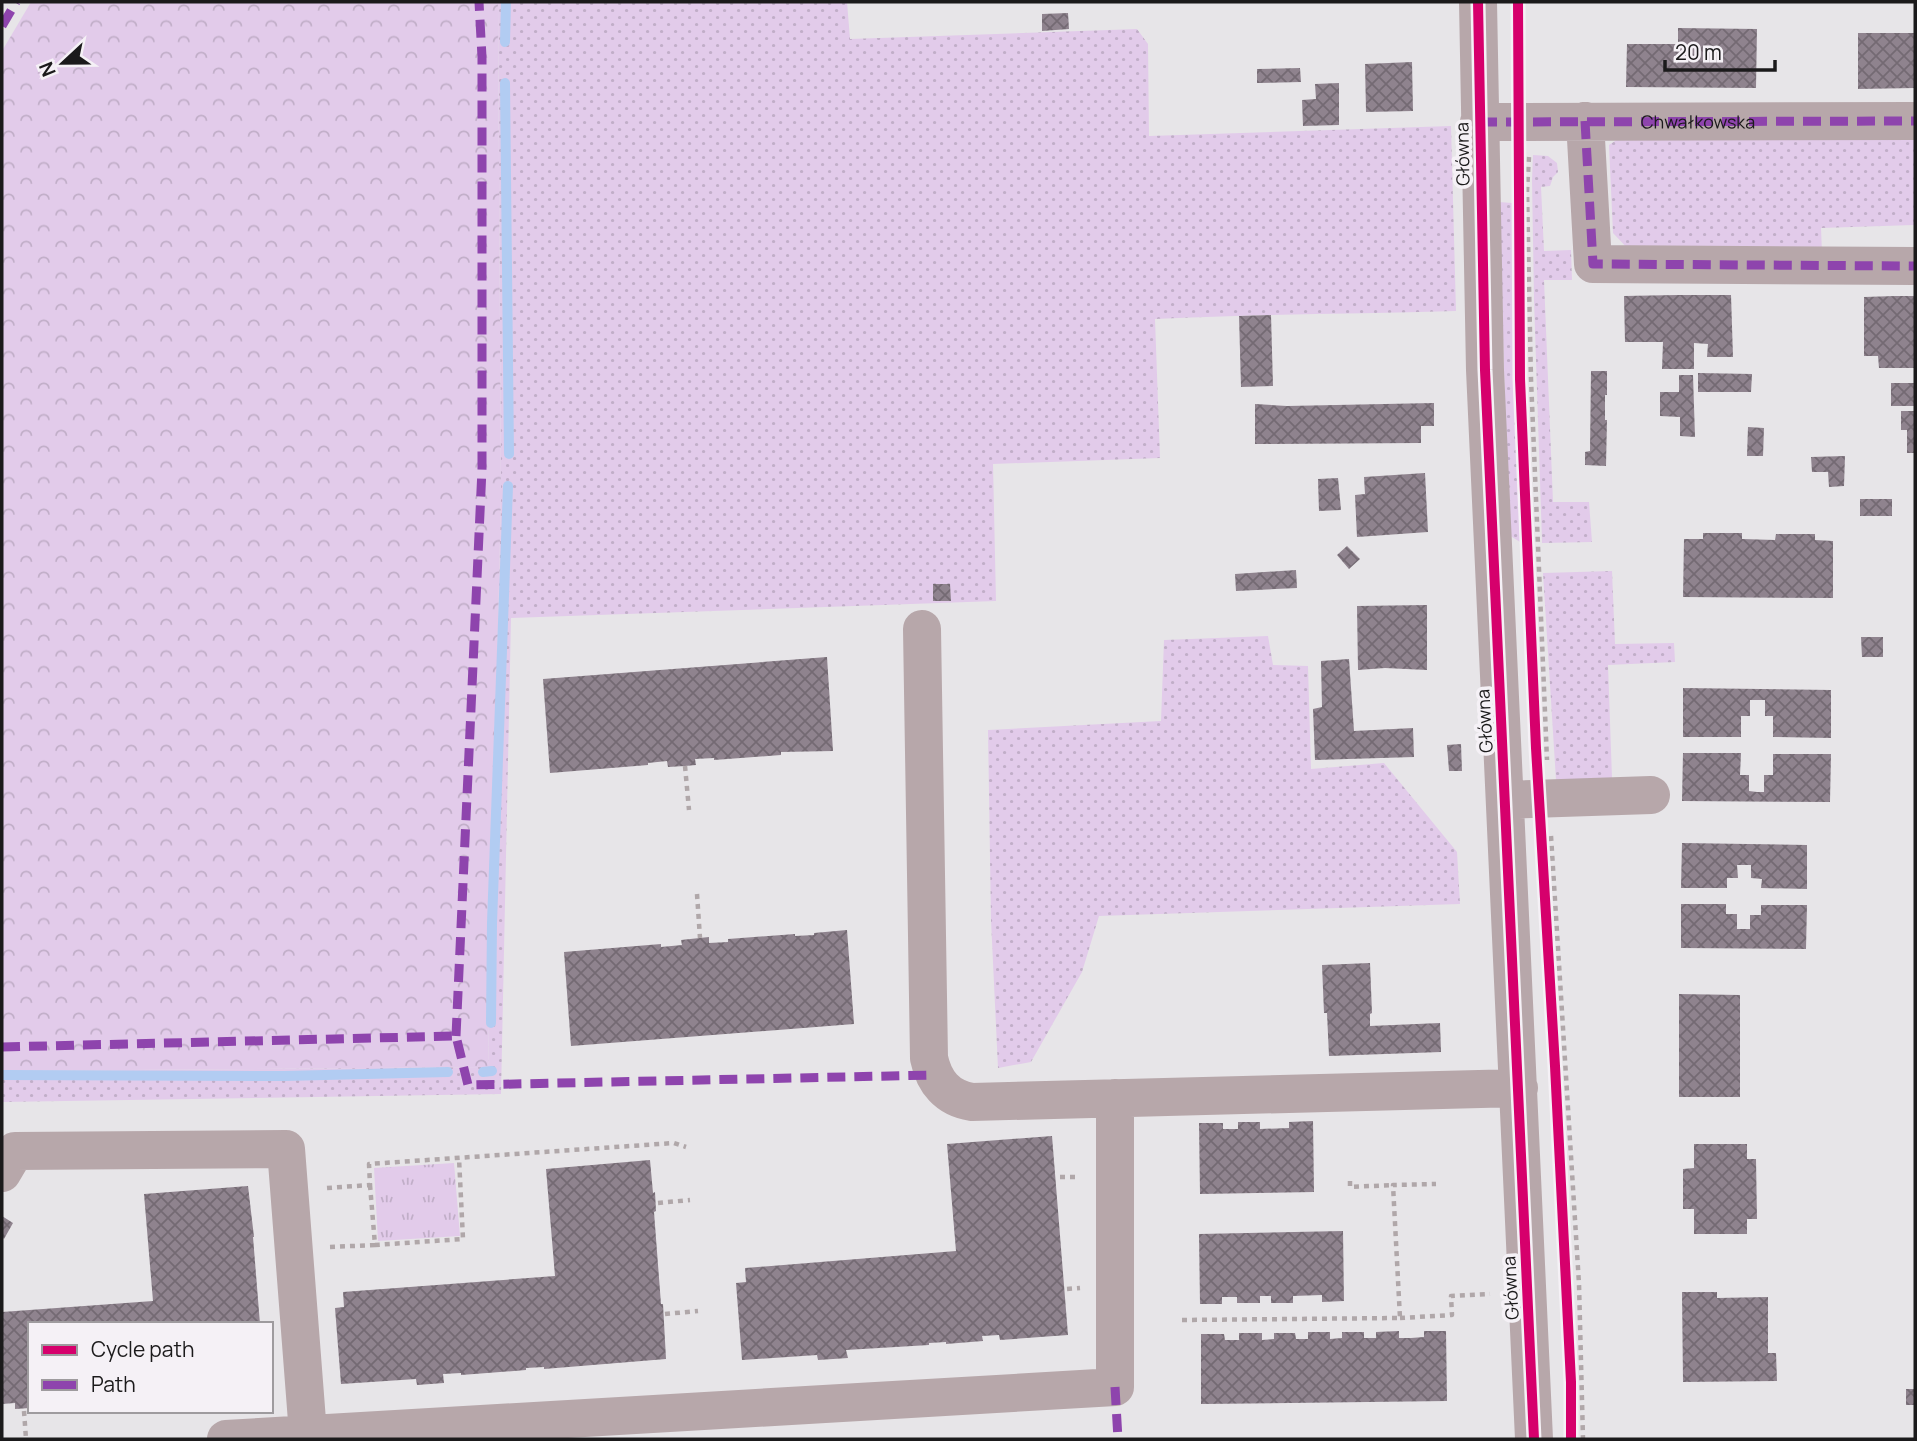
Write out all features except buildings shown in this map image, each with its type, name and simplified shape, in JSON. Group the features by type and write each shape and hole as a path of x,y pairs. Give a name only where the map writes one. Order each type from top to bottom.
{"street":[{"name":"Główna","path":"1478,2 1485,370 1531,800 1519,1088 1534,1439"},
{"path":"1585,121 1593,264 1915,267"},
{"name":"Chwałkowska","path":"1479,122 1915,121"},
{"path":"922,629 929,1058 939,1083 951,1096 972,1102 1519,1088"},
{"path":"1531,800 1651,794"},
{"path":"226,1439 1115,1387 1115,1098"},
{"path":"2,1172 15,1151 286,1149 308,1434"}],"path":[{"path":"1530,123 1540,149 1529,153 1524,192 1537,556 1531,800 1579,1284 1583,1439"},
{"path":"1530,123 1518,202 1531,800 1560,1167"},
{"path":"685,766 689,810"},
{"path":"697,894 700,938"},
{"path":"459,1158 463,1239 375,1245 369,1164 674,1143 687,1147"},
{"path":"1350,1181 1350,1187 1436,1184"},
{"path":"289,1190 370,1185"},
{"path":"1393,1185 1400,1318"},
{"path":"658,1203 690,1200"},
{"path":"1182,1320 1452,1315 1451,1296 1495,1294"},
{"path":"665,1314 698,1311"},
{"path":"1569,1340 1572,1439"},
{"path":"24,1411 26,1439"}],"green space":[{"path":"31,2 498,2 501,495 488,1067 2,1071 2,51"},
{"path":"498,2 847,2 850,39 1137,29 1148,44 1149,136 1451,126 1456,311 1155,319 1160,458 993,464 996,601 511,618 501,1094 2,1102 2,1071 488,1067 501,495"},
{"path":"1621,137 1915,138 1915,250 1914,225 1821,228 1822,253 1630,251 1613,233 1609,145"},
{"path":"1533,155 1548,156 1557,163 1558,172 1550,186 1541,187 1544,251 1571,250 1572,280 1544,280 1553,502 1589,502 1592,542 1542,543 1534,300"},
{"path":"1499,202 1512,203 1520,542 1509,535"},
{"path":"1612,571 1615,644 1674,643 1675,662 1608,665 1612,778 1556,780 1543,573"},
{"path":"1268,636 1273,665 1308,666 1311,769 1384,763 1457,852 1460,904 1099,916 1082,972 1031,1062 998,1068 991,920 988,730 1161,721 1164,640"},
{"path":"454,1163 460,1236 378,1241 374,1168"}],"waterway":[{"path":"505,42 506,2"},
{"path":"505,83 509,454"},
{"path":"491,1023 492,923 508,486"},
{"path":"483,1072 492,1071"},
{"path":"2,1075 284,1076 448,1072"}],"marked path":[{"path":"2,26 16,2"},
{"path":"456,1036 482,469 482,57 479,2"},
{"path":"1585,121 1593,264 1915,266"},
{"path":"1479,122 1915,121"},
{"path":"2,1047 456,1036 468,1085 935,1075"},
{"path":"1115,1387 1118,1439"}],"cycle path":[{"path":"1478,2 1485,370 1534,1439"},
{"path":"1518,2 1520,379 1536,748 1571,1382 1571,1439"}]}
